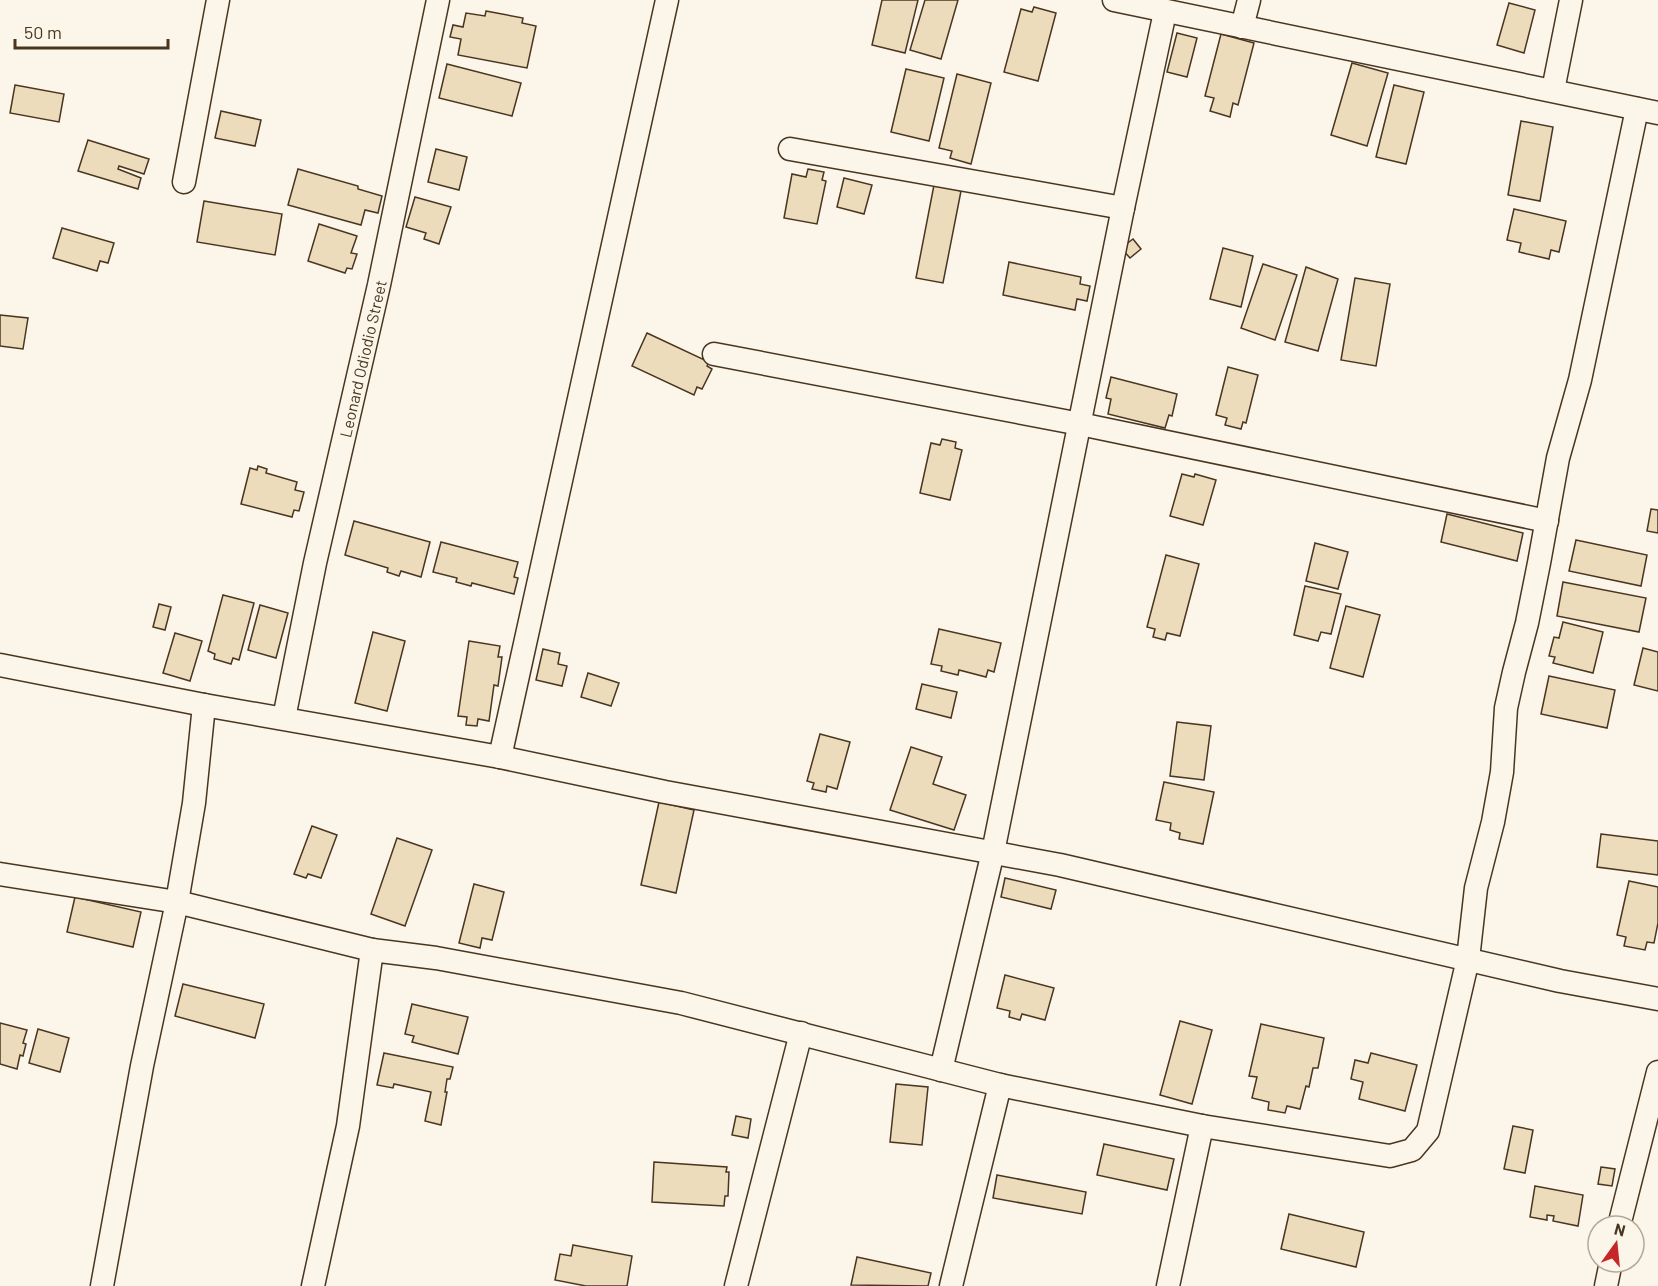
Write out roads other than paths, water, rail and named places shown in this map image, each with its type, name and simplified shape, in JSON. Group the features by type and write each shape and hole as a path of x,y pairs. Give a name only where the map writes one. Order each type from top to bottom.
{"street":[{"path":"184,183 218,0"},
{"name":"Leonard Odiodio Street","path":"284,718 315,563 379,285 438,0"},
{"path":"500,757 667,0"},
{"path":"0,874 177,902 372,950 436,958 681,1003 940,1070 1202,1126 1390,1156 1412,1150 1428,1131 1468,959 1476,888 1493,822 1502,772 1506,708 1527,623 1558,458 1581,380 1648,111 1114,0"},
{"path":"1242,27 1249,0"},
{"path":"1553,90 1571,0"},
{"path":"940,1070 993,852 1123,208 1165,12"},
{"path":"790,149 1123,208"},
{"path":"714,354 1080,424 1547,521"},
{"path":"0,665 204,705 500,757 665,792 1060,865 1560,981 1658,999"},
{"path":"102,1286 142,1066 177,902 194,803 204,705"},
{"path":"313,1286 348,1126 372,950"},
{"path":"736,1286 801,1033"},
{"path":"1622,1214 1658,1072"},
{"path":"951,1286 1000,1084"},
{"path":"1168,1286 1202,1126"}]}
